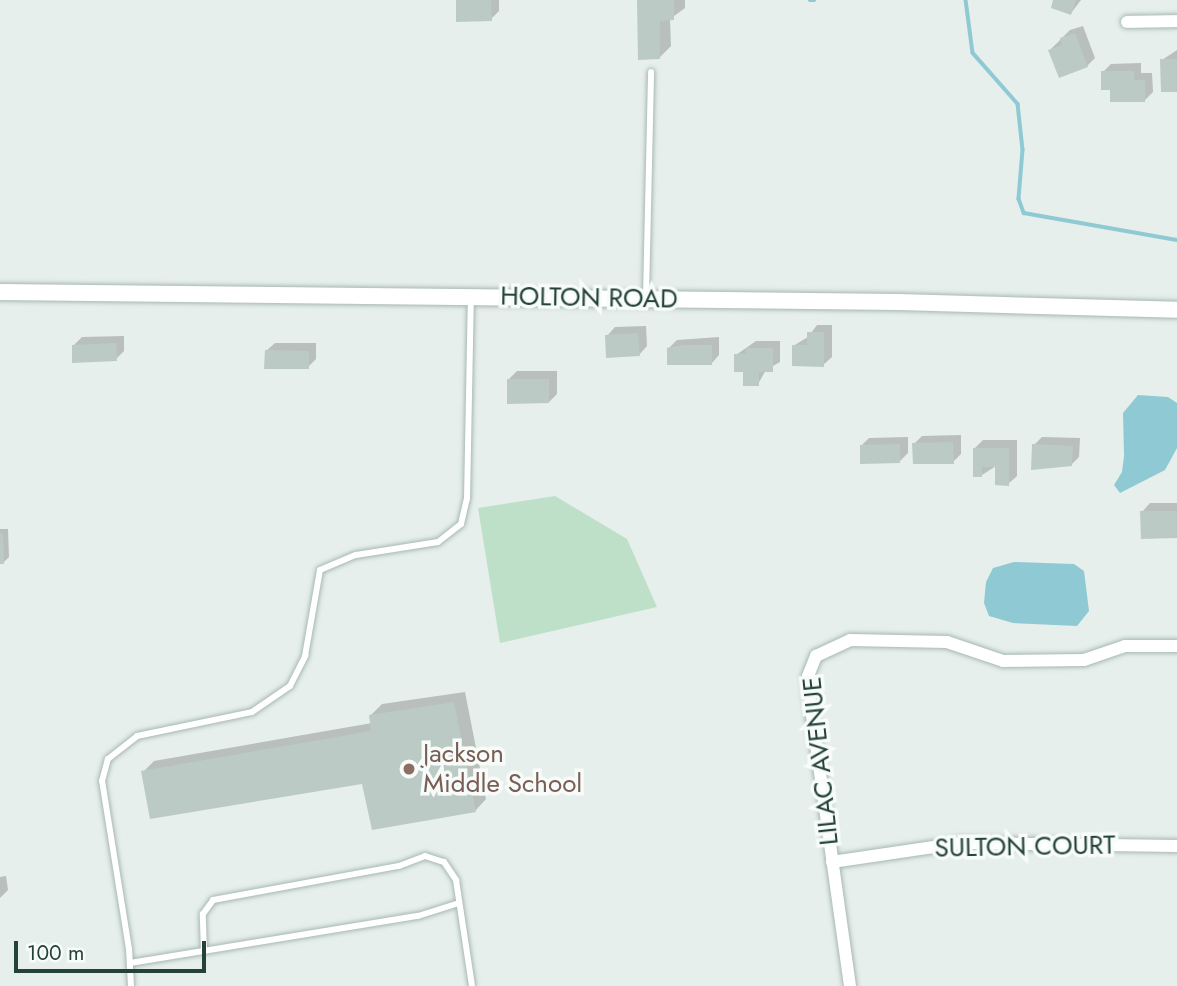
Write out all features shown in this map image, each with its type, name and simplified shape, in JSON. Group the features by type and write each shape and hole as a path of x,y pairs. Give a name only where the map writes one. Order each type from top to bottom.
{"street":[{"path":"1127,22 1177,21"},
{"name":"HOLTON ROAD","path":"0,292 646,298 1177,310"},
{"name":"LILAC AVENUE","path":"850,986 808,676 816,656 825,648 850,640 935,641 1003,661 1084,660 1125,646 1177,646"},
{"name":"SULTON COURT","path":"832,862 961,843 1177,846"}],"lane":[{"path":"646,298 651,72"},
{"path":"131,986 130,963 102,781 108,759 137,736 220,722 262,705 290,686 305,656 320,570 356,555 438,542 461,524 467,499 471,296"},
{"path":"204,951 203,914 213,900 399,866 425,856 444,862 456,880 472,986"},
{"path":"130,963 418,916 459,903"}],"green space":[{"path":"555,496 627,539 657,607 500,643 478,508"}],"water":[{"path":"1138,395 1168,397 1177,403 1177,448 1165,470 1120,493 1114,485 1122,472 1124,456 1123,413"},
{"path":"1014,562 1074,564 1084,571 1089,611 1077,626 1013,623 989,616 984,603 986,582 993,568"}],"building":[{"path":"456,0 491,0 492,21 456,22"},
{"path":"637,0 674,0 674,20 660,21 660,59 638,60"},
{"path":"1053,0 1076,0 1071,15 1051,8"},
{"path":"1075,33 1088,67 1059,78 1048,50 1062,45 1060,38"},
{"path":"1160,59 1177,59 1177,92 1161,92"},
{"path":"1101,71 1134,71 1134,80 1145,80 1145,102 1110,102 1110,90 1101,90"},
{"path":"807,332 824,332 824,367 792,366 792,345 807,345"},
{"path":"638,333 640,356 606,358 605,335"},
{"path":"116,343 117,361 72,363 72,345"},
{"path":"712,345 712,365 667,365 667,348"},
{"path":"746,348 773,348 773,372 759,372 759,386 743,386 743,372 734,372 734,354 746,354"},
{"path":"265,350 309,351 309,369 264,369"},
{"path":"507,379 549,379 549,403 507,404"},
{"path":"953,442 954,464 913,464 912,443"},
{"path":"900,444 900,463 860,464 860,445"},
{"path":"1032,444 1073,446 1072,466 1031,470"},
{"path":"973,448 1009,448 1009,486 995,485 995,467 982,467 982,477 973,477"},
{"path":"1140,511 1177,511 1177,538 1141,539"},
{"path":"3,533 4,564 0,564 0,534"},
{"path":"454,702 476,812 372,830 362,784 150,819 141,771 371,731 369,715"}],"waterway":[{"path":"966,0 973,53 1018,104 1023,150 1019,199 1024,213 1177,240"}],"place":[{"name":"Jackson Middle School","path":"409,769"}]}
